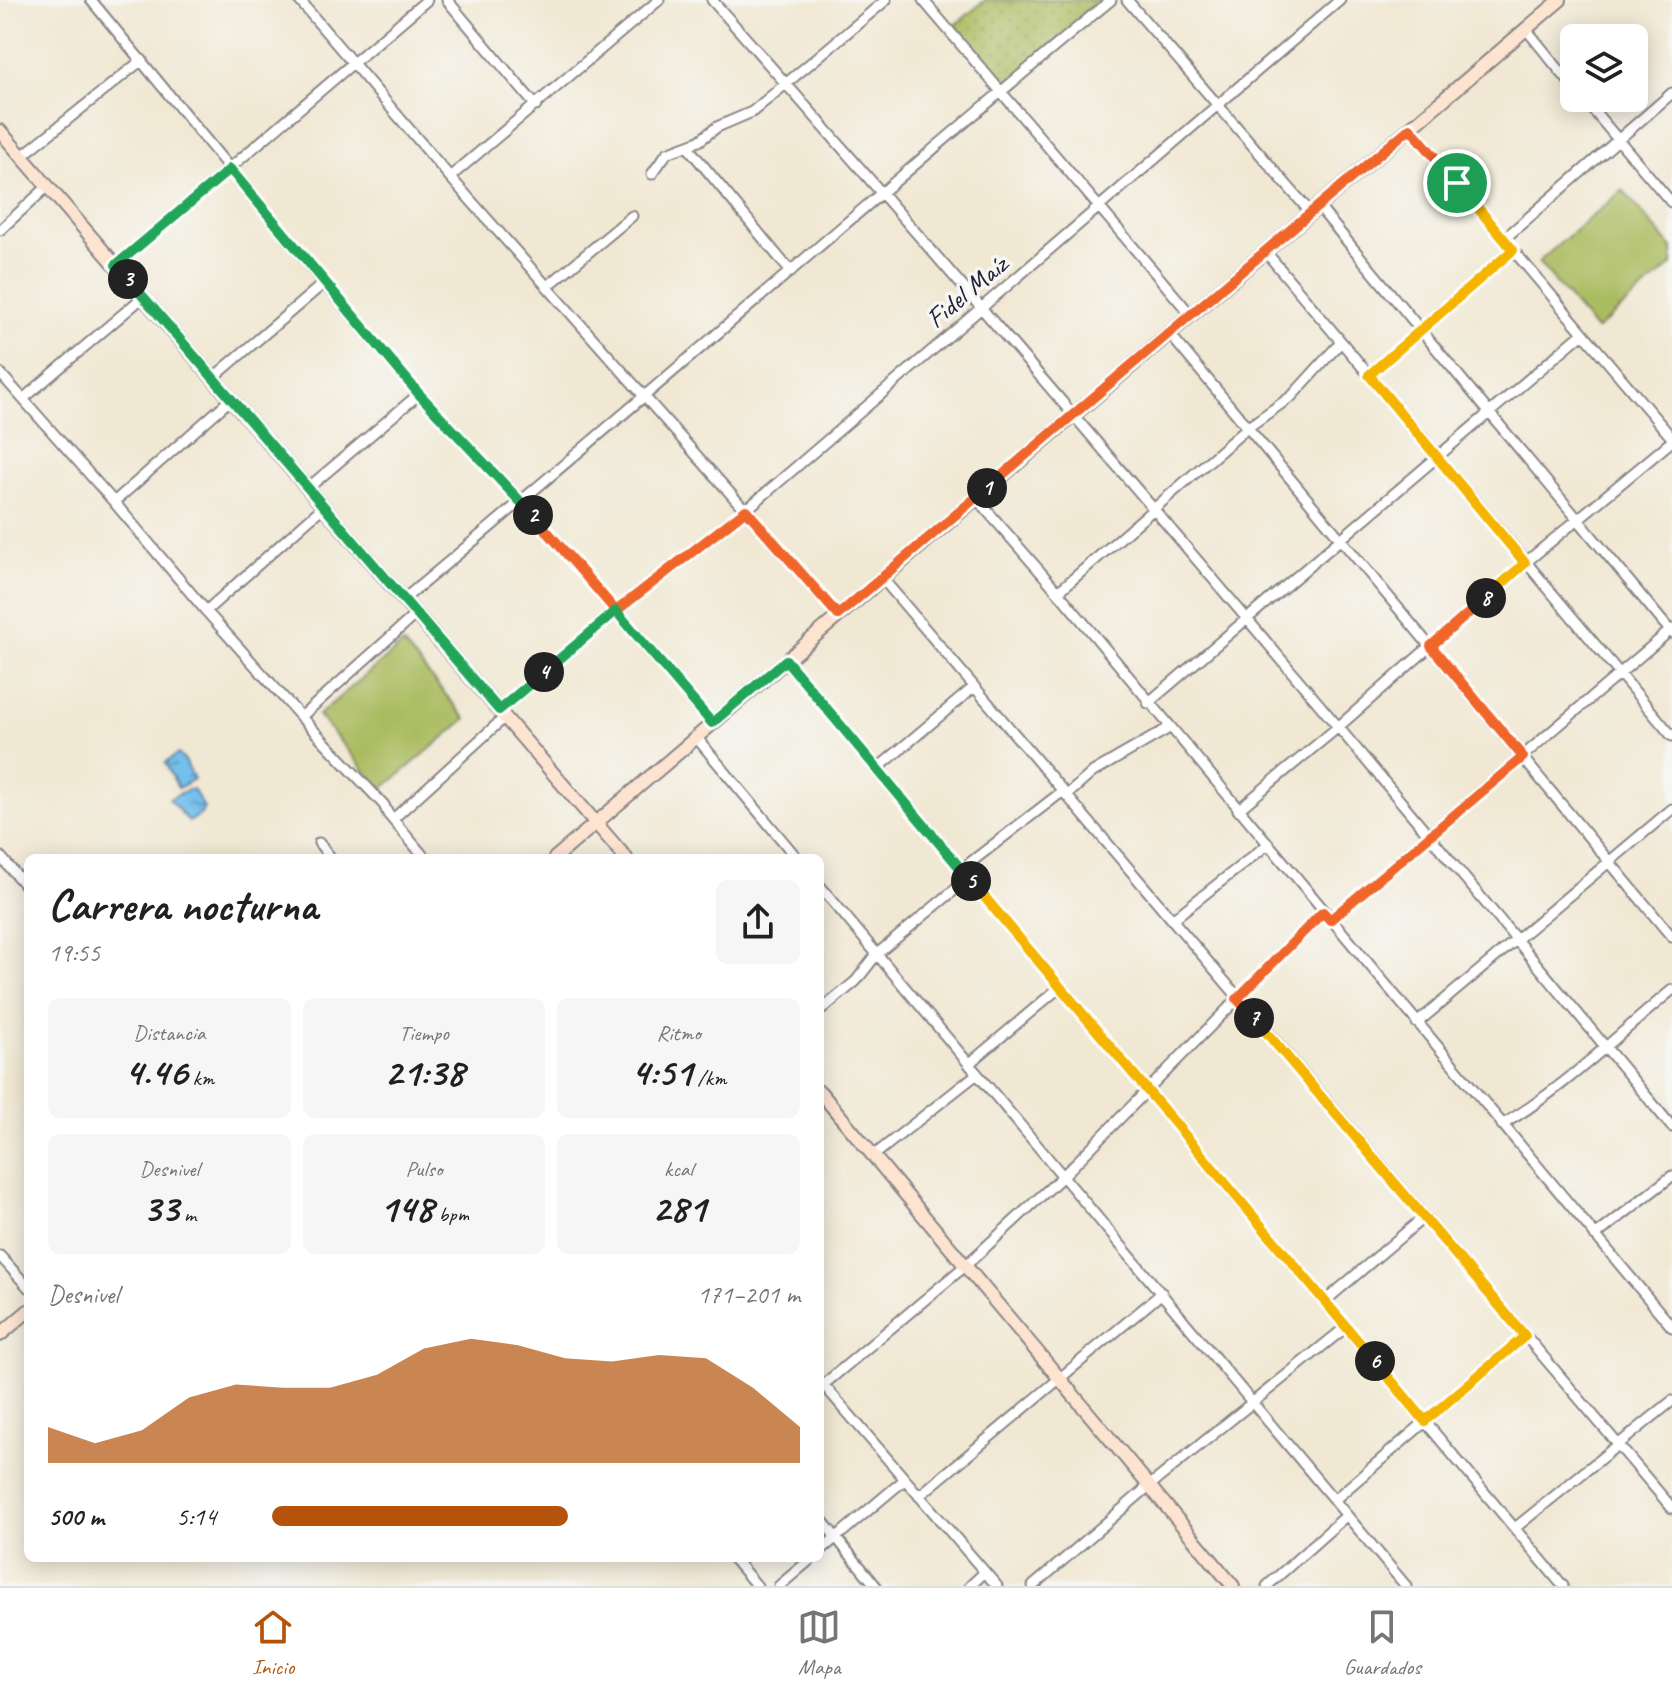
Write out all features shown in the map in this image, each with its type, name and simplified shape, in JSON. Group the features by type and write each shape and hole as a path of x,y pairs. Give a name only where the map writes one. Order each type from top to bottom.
{"street":[{"path":"91,0 419,394 522,502 712,723"},
{"path":"299,0 450,177 838,615"},
{"path":"116,265 427,0"},
{"path":"447,0 536,106"},
{"path":"450,177 659,0"},
{"path":"712,0 1155,509 1672,1127"},
{"path":"652,174 662,156 752,112 886,0"},
{"path":"923,0 1191,315"},
{"path":"404,599 646,397 1001,90 1111,0"},
{"path":"824,1381 965,1266 1063,1176 1237,999 1327,916 1429,837 1671,631 1419,330 1127,0"},
{"name":"Fidel Maíz","path":"393,819 502,714 616,611 746,510 1099,209 1335,2"},
{"path":"560,854 1526,29 1551,3"},
{"path":"1526,29 1560,71"},
{"path":"22,156 142,60"},
{"path":"1504,239 1672,93"},
{"path":"1594,112 1671,202"},
{"path":"1238,810 1672,440 1410,128"},
{"path":"0,131 623,854"},
{"path":"687,146 791,272"},
{"path":"0,230 48,186"},
{"path":"548,286 632,216"},
{"path":"1369,375 1513,250"},
{"path":"1265,251 1672,736"},
{"path":"213,378 324,283"},
{"path":"23,399 143,297"},
{"path":"1169,333 1672,937"},
{"path":"1148,703 1583,333"},
{"path":"1058,592 1247,428 1292,396 1341,342"},
{"path":"0,373 206,611 384,805 422,854"},
{"path":"308,488 419,394"},
{"path":"114,502 231,399"},
{"path":"976,498 1672,1327"},
{"path":"206,611 324,506"},
{"path":"882,578 1672,1508"},
{"path":"301,717 416,614"},
{"path":"786,660 1563,1586"},
{"path":"877,769 974,687"},
{"path":"962,869 1093,772 1169,728"},
{"path":"696,737 788,854"},
{"path":"1417,1023 1672,809"},
{"path":"319,843 328,854"},
{"path":"1172,920 1267,845"},
{"path":"0,856 24,884"},
{"path":"824,1008 856,981 877,954 969,878"},
{"path":"824,891 1406,1586"},
{"path":"969,1064 1060,987"},
{"path":"1502,1125 1536,1105 1672,990"},
{"path":"873,1156 977,1074"},
{"path":"824,1097 1233,1586"},
{"path":"1595,1236 1672,1176"},
{"path":"1324,1302 1424,1217"},
{"path":"0,1256 24,1283"},
{"path":"919,1496 1162,1293"},
{"path":"0,1335 24,1314"},
{"path":"1033,1586 1149,1486 1346,1327"},
{"path":"1334,1500 1525,1336"},
{"path":"824,1385 997,1586"},
{"path":"1515,1528 1672,1401"},
{"path":"824,1548 904,1480"},
{"path":"1267,1586 1347,1515"},
{"path":"824,1523 876,1586"},
{"path":"736,1562 757,1586"},
{"path":"779,1586 807,1562"},
{"path":"970,1586 985,1572"}],"green space":[{"path":"985,0 1108,0 1002,86 953,27"},
{"path":"1623,190 1672,248 1672,265 1596,330 1538,262"},
{"path":"403,644 466,719 381,790 318,715"}],"water":[{"path":"178,754 194,779 178,788 165,763"},
{"path":"193,789 204,808 189,822 169,799"}],"route":[{"path":"1457,183 1410,128 838,615 746,510 616,611 522,502 419,394 230,169 116,265 499,710 616,611 712,723 786,660 1425,1421 1525,1336 1237,999 1323,912 1330,920 1523,757 1431,646 1525,563 1369,375 1513,250 1457,183"}]}
